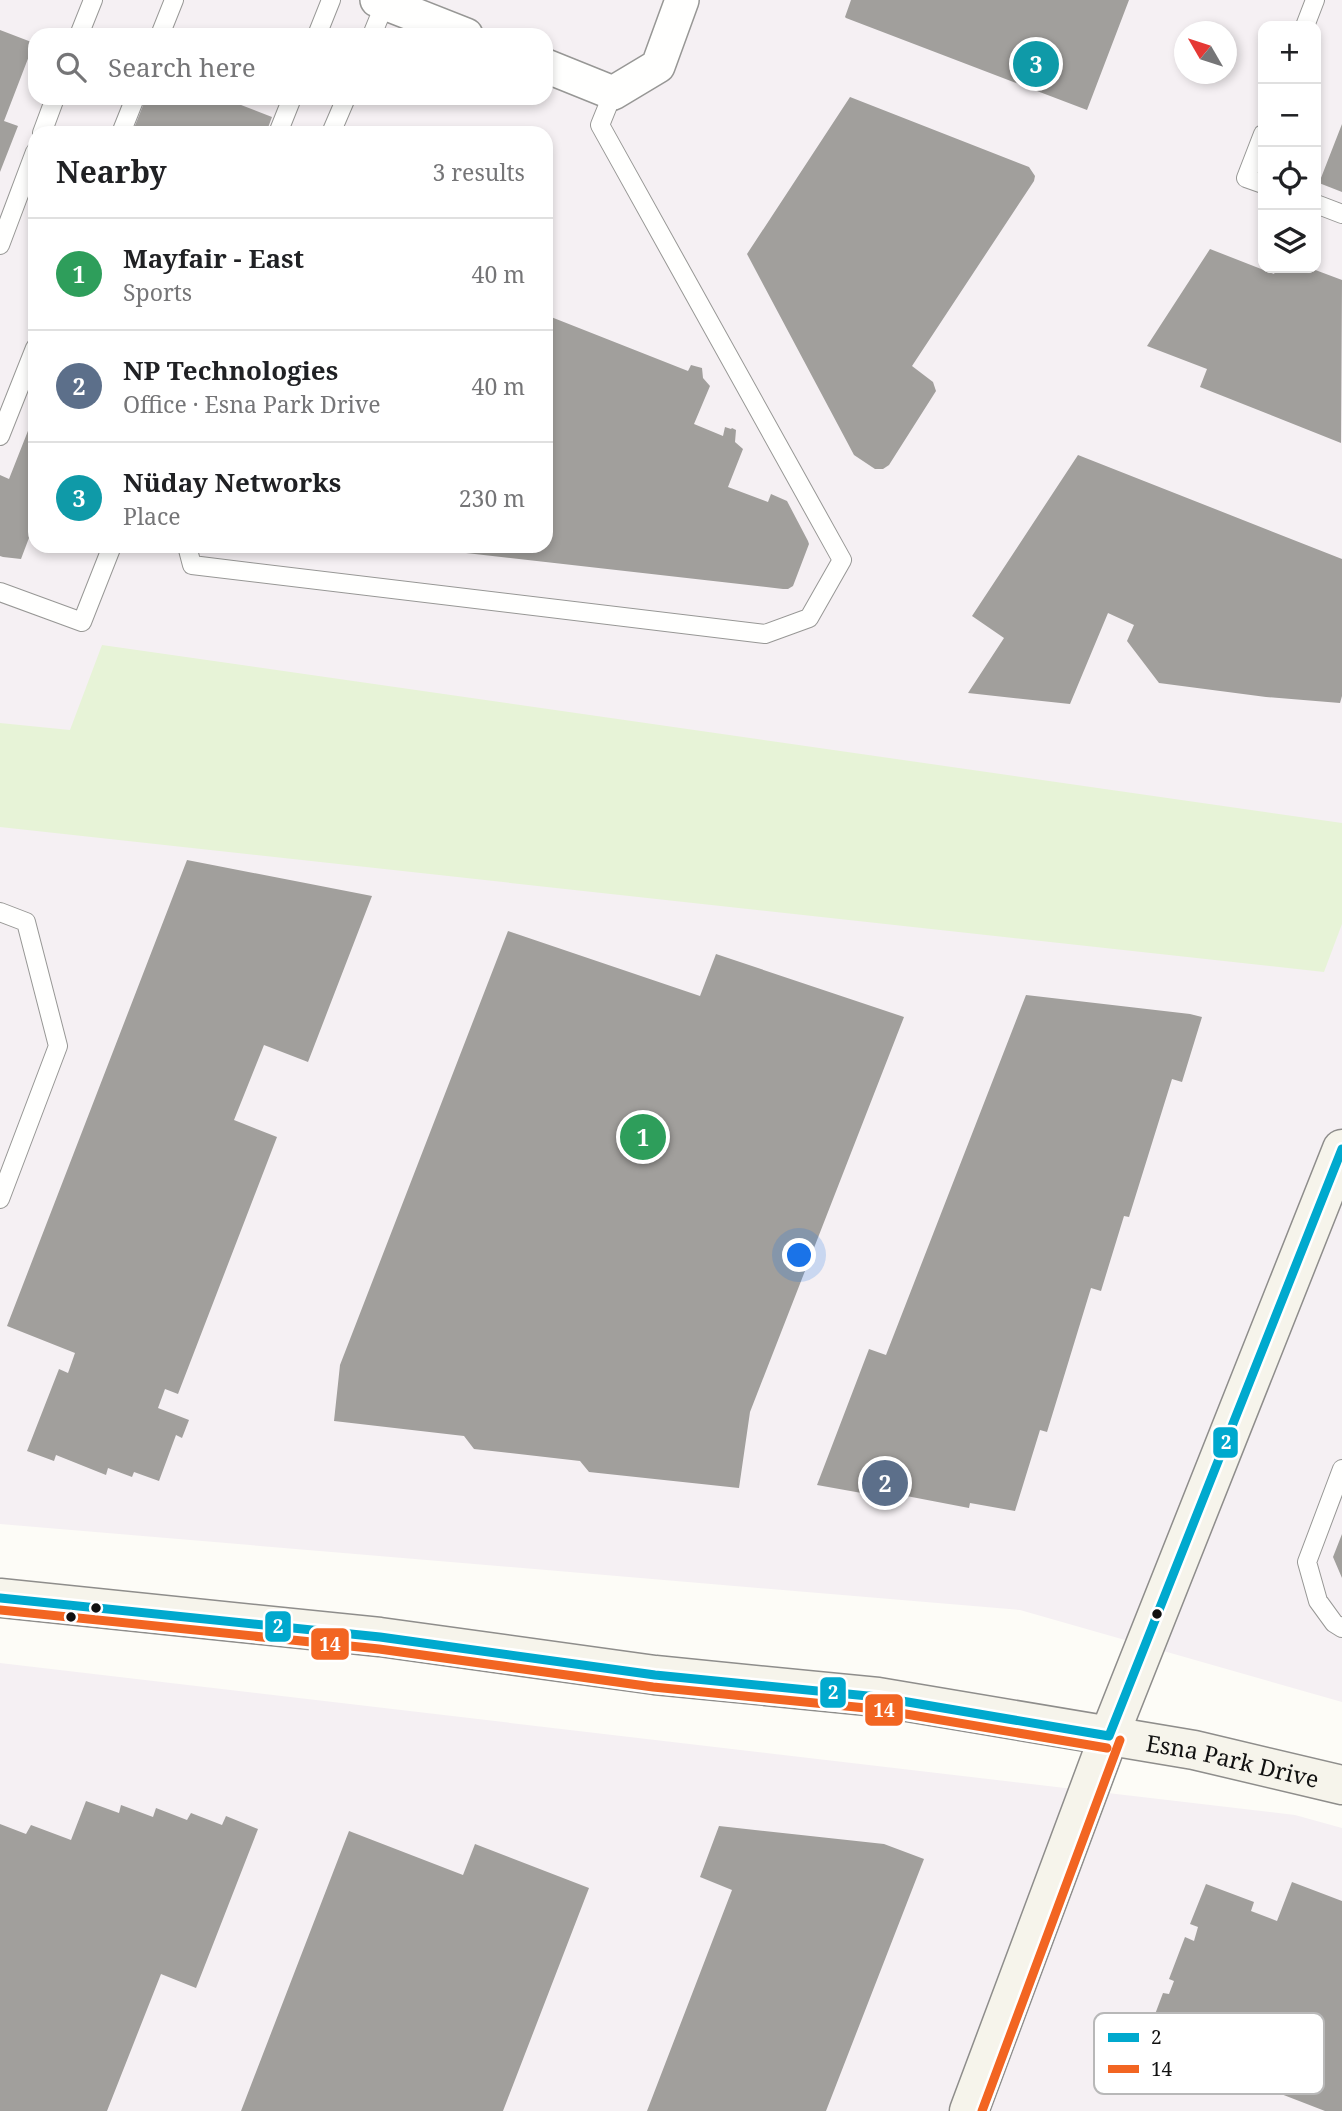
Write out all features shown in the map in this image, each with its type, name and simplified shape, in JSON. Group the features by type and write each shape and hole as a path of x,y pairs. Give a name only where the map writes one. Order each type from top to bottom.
{"street":[{"path":"553,69 613,93 658,66 682,0"},
{"path":"381,2 448,28"},
{"path":"969,2111 1109,1736 1342,1149"},
{"name":"Esna Park Drive","path":"0,1598 380,1637 655,1675 878,1697 1194,1750 1342,1785"}],"lane":[{"path":"82,28 93,0"},
{"path":"163,28 174,0"},
{"path":"320,28 331,0"},
{"path":"1307,21 1315,0"},
{"path":"374,28 381,2"},
{"path":"189,553 192,565 765,634 810,618 842,560 600,125 613,93"},
{"path":"45,126 52,105"},
{"path":"124,126 132,105"},
{"path":"281,126 289,105"},
{"path":"334,126 343,105"},
{"path":"1258,147 1246,178 1258,182"},
{"path":"0,245 28,171"},
{"path":"1321,206 1342,215"},
{"path":"0,436 28,366"},
{"path":"0,592 82,622 109,553"},
{"path":"0,912 26,922 58,1046 0,1199"},
{"path":"1342,1469 1307,1562 1318,1601 1334,1623 1342,1628"}],"shaded area":[{"path":"0,0 1342,0 1342,1702 1020,1610 0,1524"},
{"path":"0,1663 1295,1815 1342,1828 1342,2111 0,2111"}],"green space":[{"path":"102,645 1342,823 1342,924 1324,972 0,827 0,723 70,730"}],"building":[{"path":"851,0 1129,0 1087,110 846,18"},
{"path":"0,30 28,41 28,59 4,121 18,126 0,172"},
{"path":"850,97 1029,167 1035,176 912,366 933,382 936,391 889,465 883,469 875,469 854,455 747,254"},
{"path":"143,105 241,105 272,117 269,126 135,126"},
{"path":"1342,124 1342,192 1321,184"},
{"path":"1210,249 1258,268 1258,273 1321,272 1342,280 1341,443 1200,387 1207,369 1147,346"},
{"path":"553,318 688,371 691,365 702,368 703,378 710,386 694,424 723,436 725,427 736,430 735,442 743,449 728,487 768,502 771,494 787,501 808,541 793,586 783,589 466,553 553,553"},
{"path":"28,431 28,540 21,559 0,556 0,475 9,479"},
{"path":"1078,455 1342,559 1340,703 1266,697 1159,683 1127,641 1134,625 1108,613 1070,704 968,693 1004,638 972,616"},
{"path":"187,860 372,896 308,1062 264,1045 234,1120 277,1137 178,1394 165,1389 158,1408 189,1420 182,1438 176,1435 159,1481 134,1472 132,1477 108,1468 106,1475 56,1455 54,1461 27,1451 59,1369 68,1373 75,1353 7,1326"},
{"path":"508,931 700,996 716,954 904,1017 750,1412 739,1488 589,1472 580,1461 474,1449 464,1436 334,1421 340,1365"},
{"path":"1026,995 1202,1017 1182,1082 1172,1079 1129,1217 1124,1216 1101,1291 1091,1288 1047,1432 1040,1430 1015,1511 970,1503 969,1508 896,1494 895,1499 817,1485 869,1349 886,1355"},
{"path":"1342,1534 1342,1578 1333,1557"},
{"path":"86,1801 119,1813 121,1805 153,1817 156,1808 187,1820 191,1813 222,1825 226,1816 258,1829 196,1988 161,1974 107,2111 0,2111 0,1824 26,1834 31,1825 71,1840"},
{"path":"719,1826 884,1844 924,1859 826,2111 647,2111 732,1890 700,1877"},
{"path":"349,1831 463,1875 475,1844 589,1888 503,2111 241,2111"},
{"path":"1292,1882 1342,1901 1342,2111 1325,2111 1281,2094 1324,2094 1324,2013 1156,2013 1163,1993 1169,1994 1174,1981 1169,1979 1185,1937 1194,1941 1198,1927 1190,1924 1206,1884 1254,1902 1251,1911 1277,1921"}],"transit line":[{"name":"2","path":"1109,1736 1342,1149"},
{"name":"2","path":"0,1598 380,1637 655,1675 878,1697 1109,1736"},
{"name":"14","path":"0,1610 379,1649 653,1687 876,1709 1107,1748"},
{"name":"14","path":"982,2111 1120,1740"}],"place":[{"name":"Nüday Networks","path":"1036,64"},
{"name":"Mayfair - East","path":"643,1137"},
{"name":"NP Technologies","path":"885,1483"}]}
